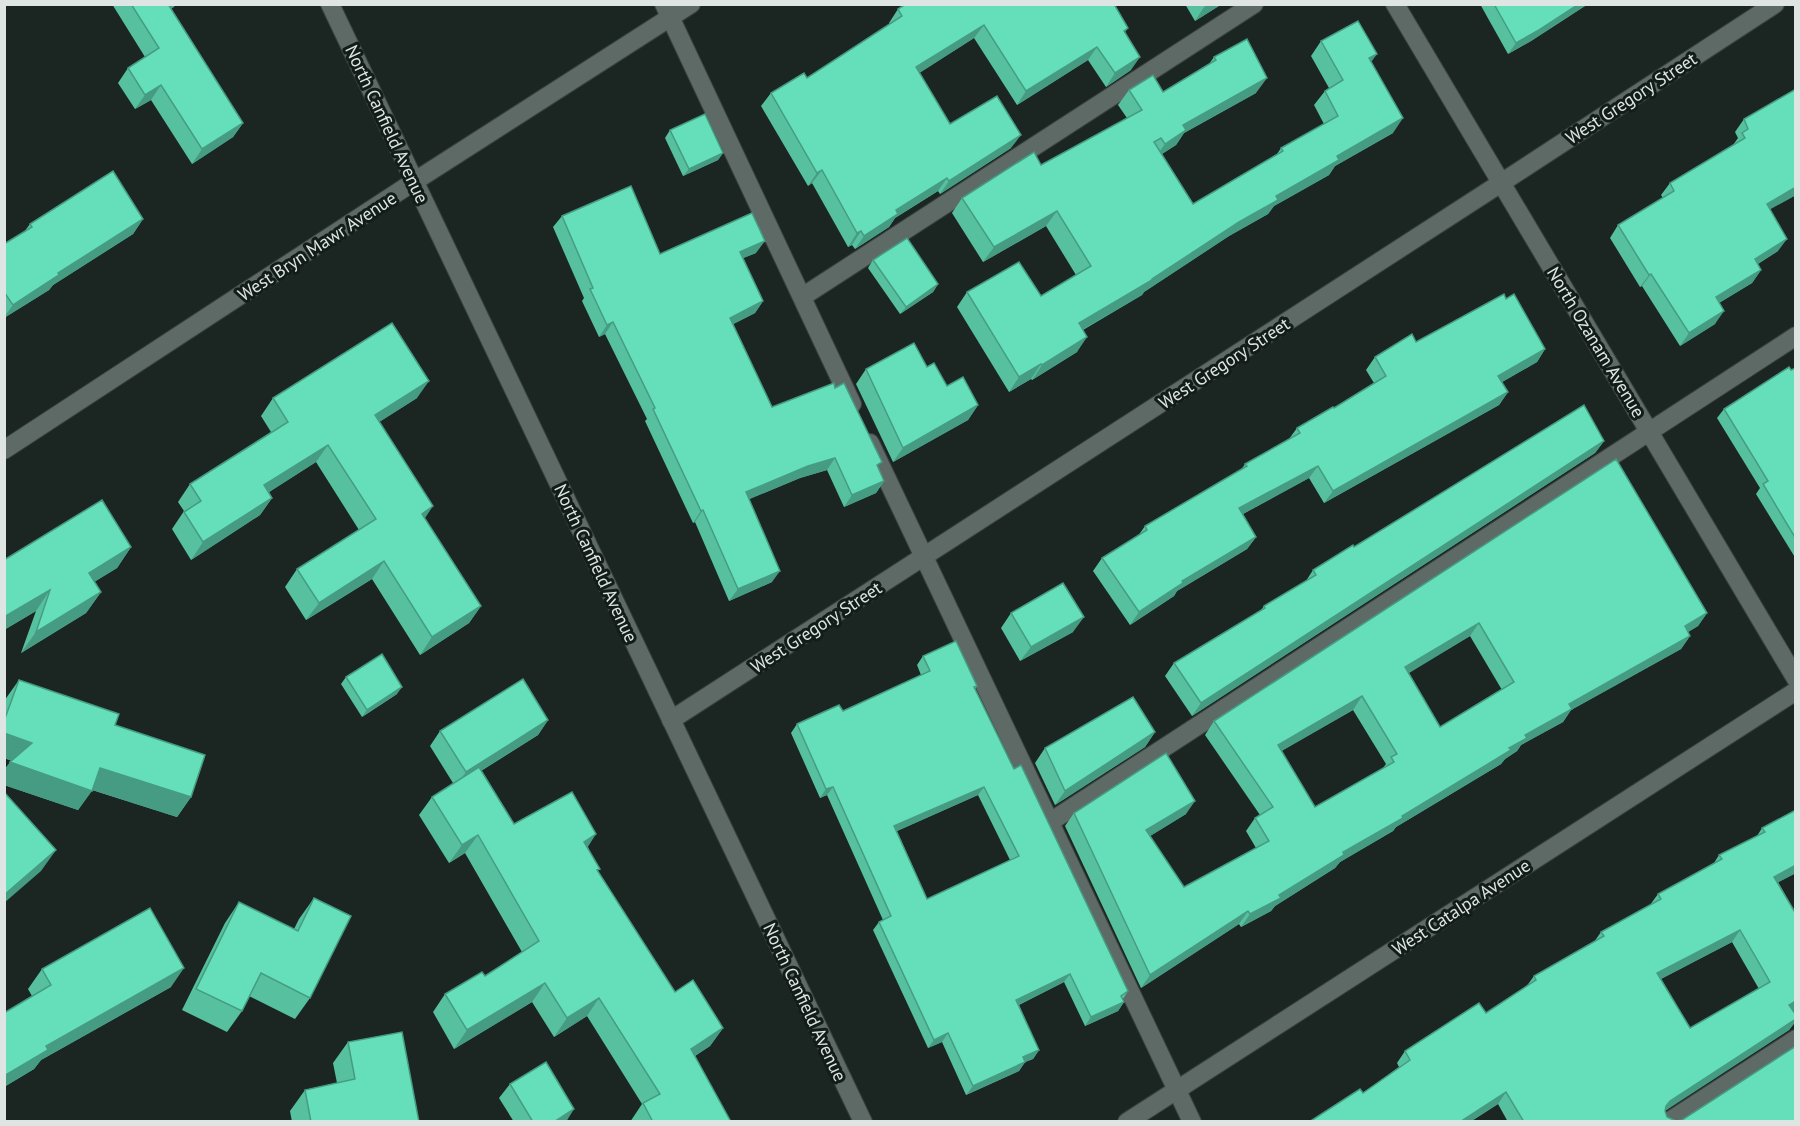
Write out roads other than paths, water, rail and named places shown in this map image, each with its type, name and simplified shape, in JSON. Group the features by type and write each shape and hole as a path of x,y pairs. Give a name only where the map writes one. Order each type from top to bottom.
{"street":[{"name":"North Canfield Avenue","path":"330,4 862,1122"},
{"name":"West Bryn Mawr Avenue","path":"4,450 415,182 667,11 691,4"},
{"path":"802,297 1254,4"},
{"name":"North Ozanam Avenue","path":"1395,4 1796,679"},
{"name":"West Gregory Street","path":"671,720 1775,4"},
{"path":"667,11 1192,1122"},
{"path":"1050,822 1796,336"},
{"name":"West Catalpa Avenue","path":"1127,1122 1796,691"},
{"path":"1668,1122 1796,1038"}]}
